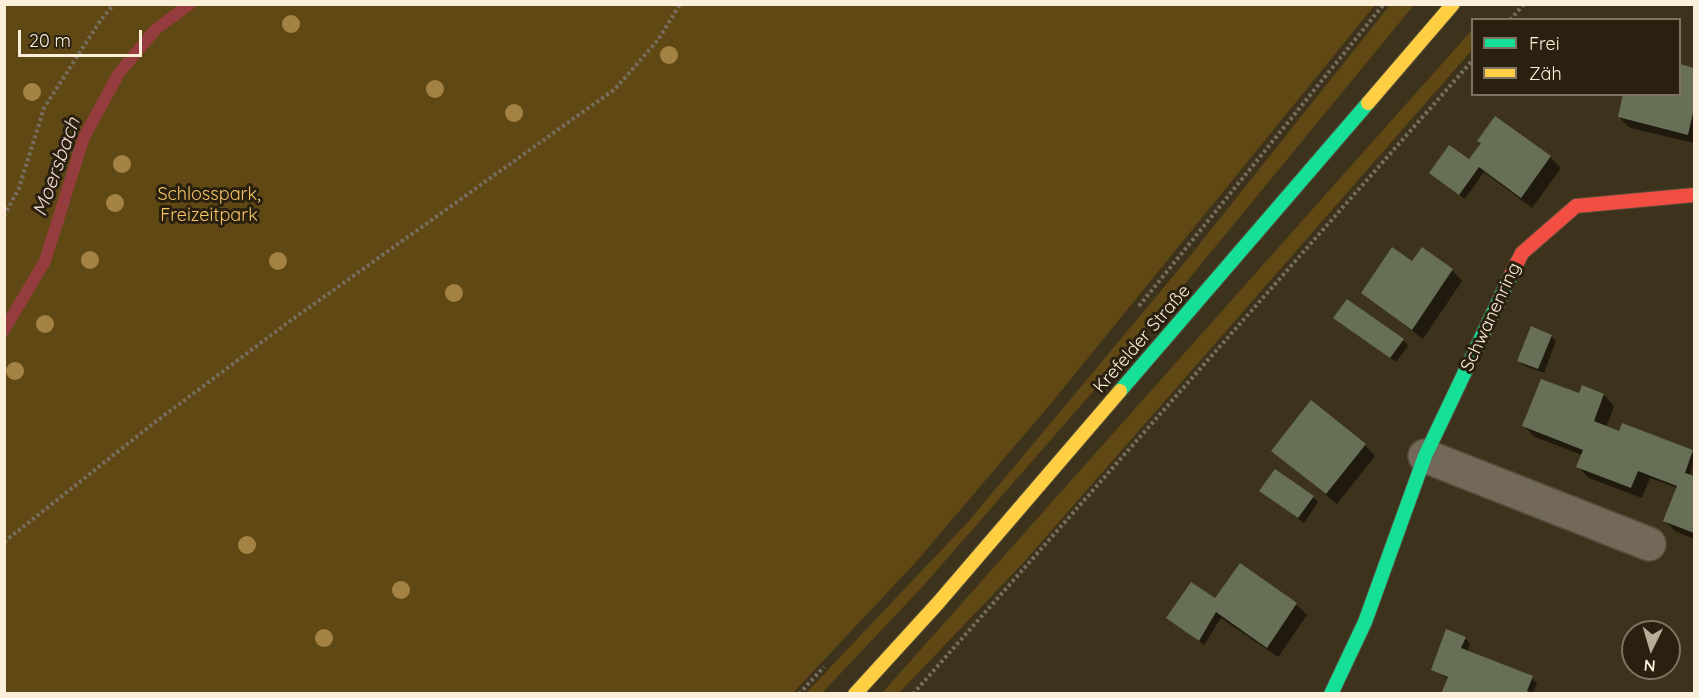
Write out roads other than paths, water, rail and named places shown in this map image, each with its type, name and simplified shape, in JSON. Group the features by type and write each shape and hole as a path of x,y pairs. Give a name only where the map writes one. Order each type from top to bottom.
{"main road":[{"name":"Krefelder Straße","path":"855,693 938,603 1453,4"},
{"name":"Schwanenring","path":"1331,693 1365,622 1425,456 1522,253 1576,206 1695,195"}],"street":[{"path":"1425,456 1649,544"}],"waterway":[{"name":"Moersbach","path":"4,330 45,261 84,137 119,73 156,29 190,4"}],"park label":[{"name":"Schlosspark, Freizeitpark","path":"209,205"}]}
